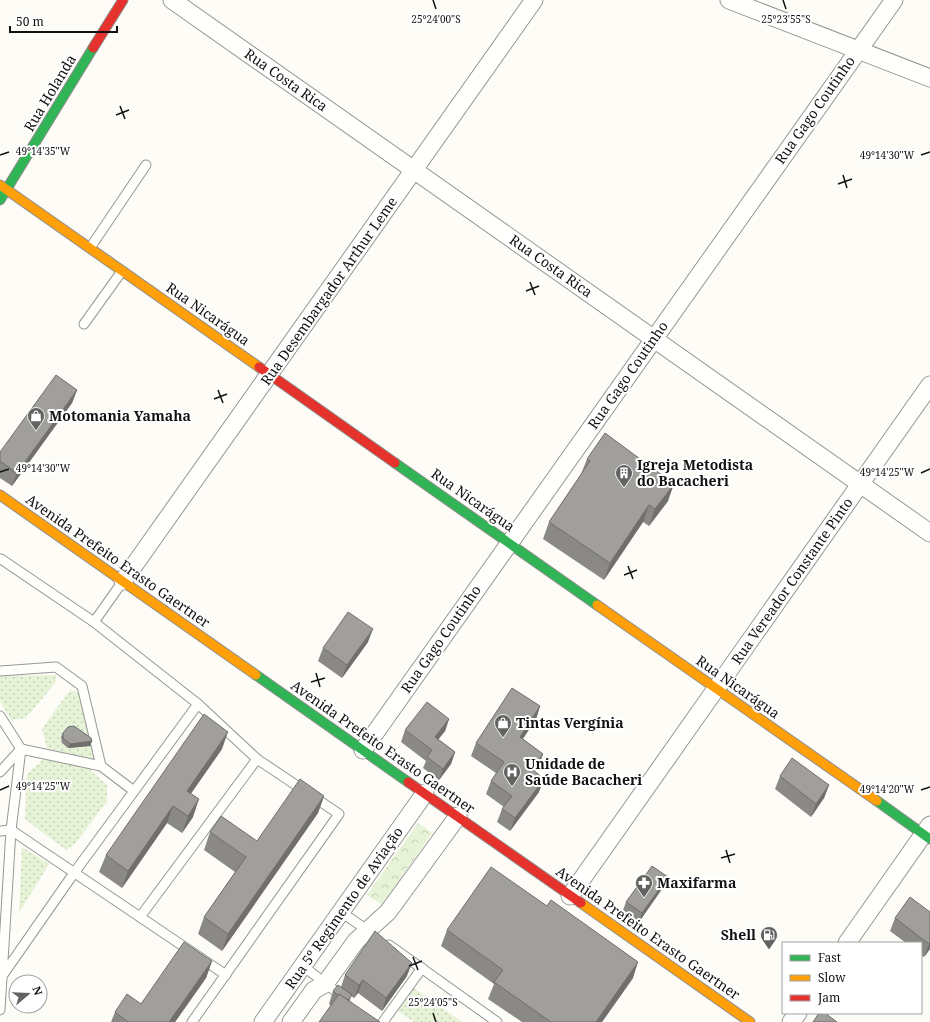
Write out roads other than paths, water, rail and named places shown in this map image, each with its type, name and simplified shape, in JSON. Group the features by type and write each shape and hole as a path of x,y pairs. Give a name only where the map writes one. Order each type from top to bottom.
{"main road":[{"name":"Rua Holanda","path":"0,200 4,187 123,0"},
{"name":"Rua Nicarágua","path":"4,187 716,689 928,833"},
{"name":"Avenida Prefeito Erasto Gaertner","path":"0,495 750,1022"}],"street":[{"name":"Rua Costa Rica","path":"172,0 930,533"},
{"name":"Rua Desembargador Arthur Leme","path":"123,581 534,0"},
{"path":"729,0 930,78"},
{"name":"Rua Gago Coutinho","path":"363,750 894,0"},
{"name":"Rua Vereador Constante Pinto","path":"570,896 930,385"},
{"name":"Rua 5º Regimento de Aviação","path":"263,1022 425,794"},
{"name":"Rua 5º Regimento de Aviação","path":"291,1022 314,990 325,984 356,941 388,912 458,816"},
{"path":"848,942 928,833"},
{"path":"791,1022 797,1014"}],"lane":[{"path":"90,248 146,166"},
{"path":"84,324 122,271"},
{"path":"1,559 94,622 198,704 257,759 339,814 192,1022"},
{"path":"94,622 123,581"},
{"path":"0,671 56,667 82,686 101,766"},
{"path":"1,979 74,873 198,704"},
{"path":"0,716 21,749 3,913 0,1010"},
{"path":"21,749 101,766 134,791"},
{"path":"0,772 21,749"},
{"path":"140,917 257,759"},
{"path":"0,831 11,830 226,975"},
{"path":"341,912 497,1022"},
{"path":"303,966 351,1003"},
{"path":"383,1022 422,968"}],"place":[{"name":"Motomania Yamaha","path":"36,431"},
{"name":"Igreja Metodista do Bacacheri","path":"624,488"},
{"name":"Tintas Vergínia","path":"503,738"},
{"name":"Unidade de Saúde Bacacheri","path":"512,787"},
{"name":"Maxifarma","path":"644,898"},
{"name":"Shell","path":"769,950"}]}
